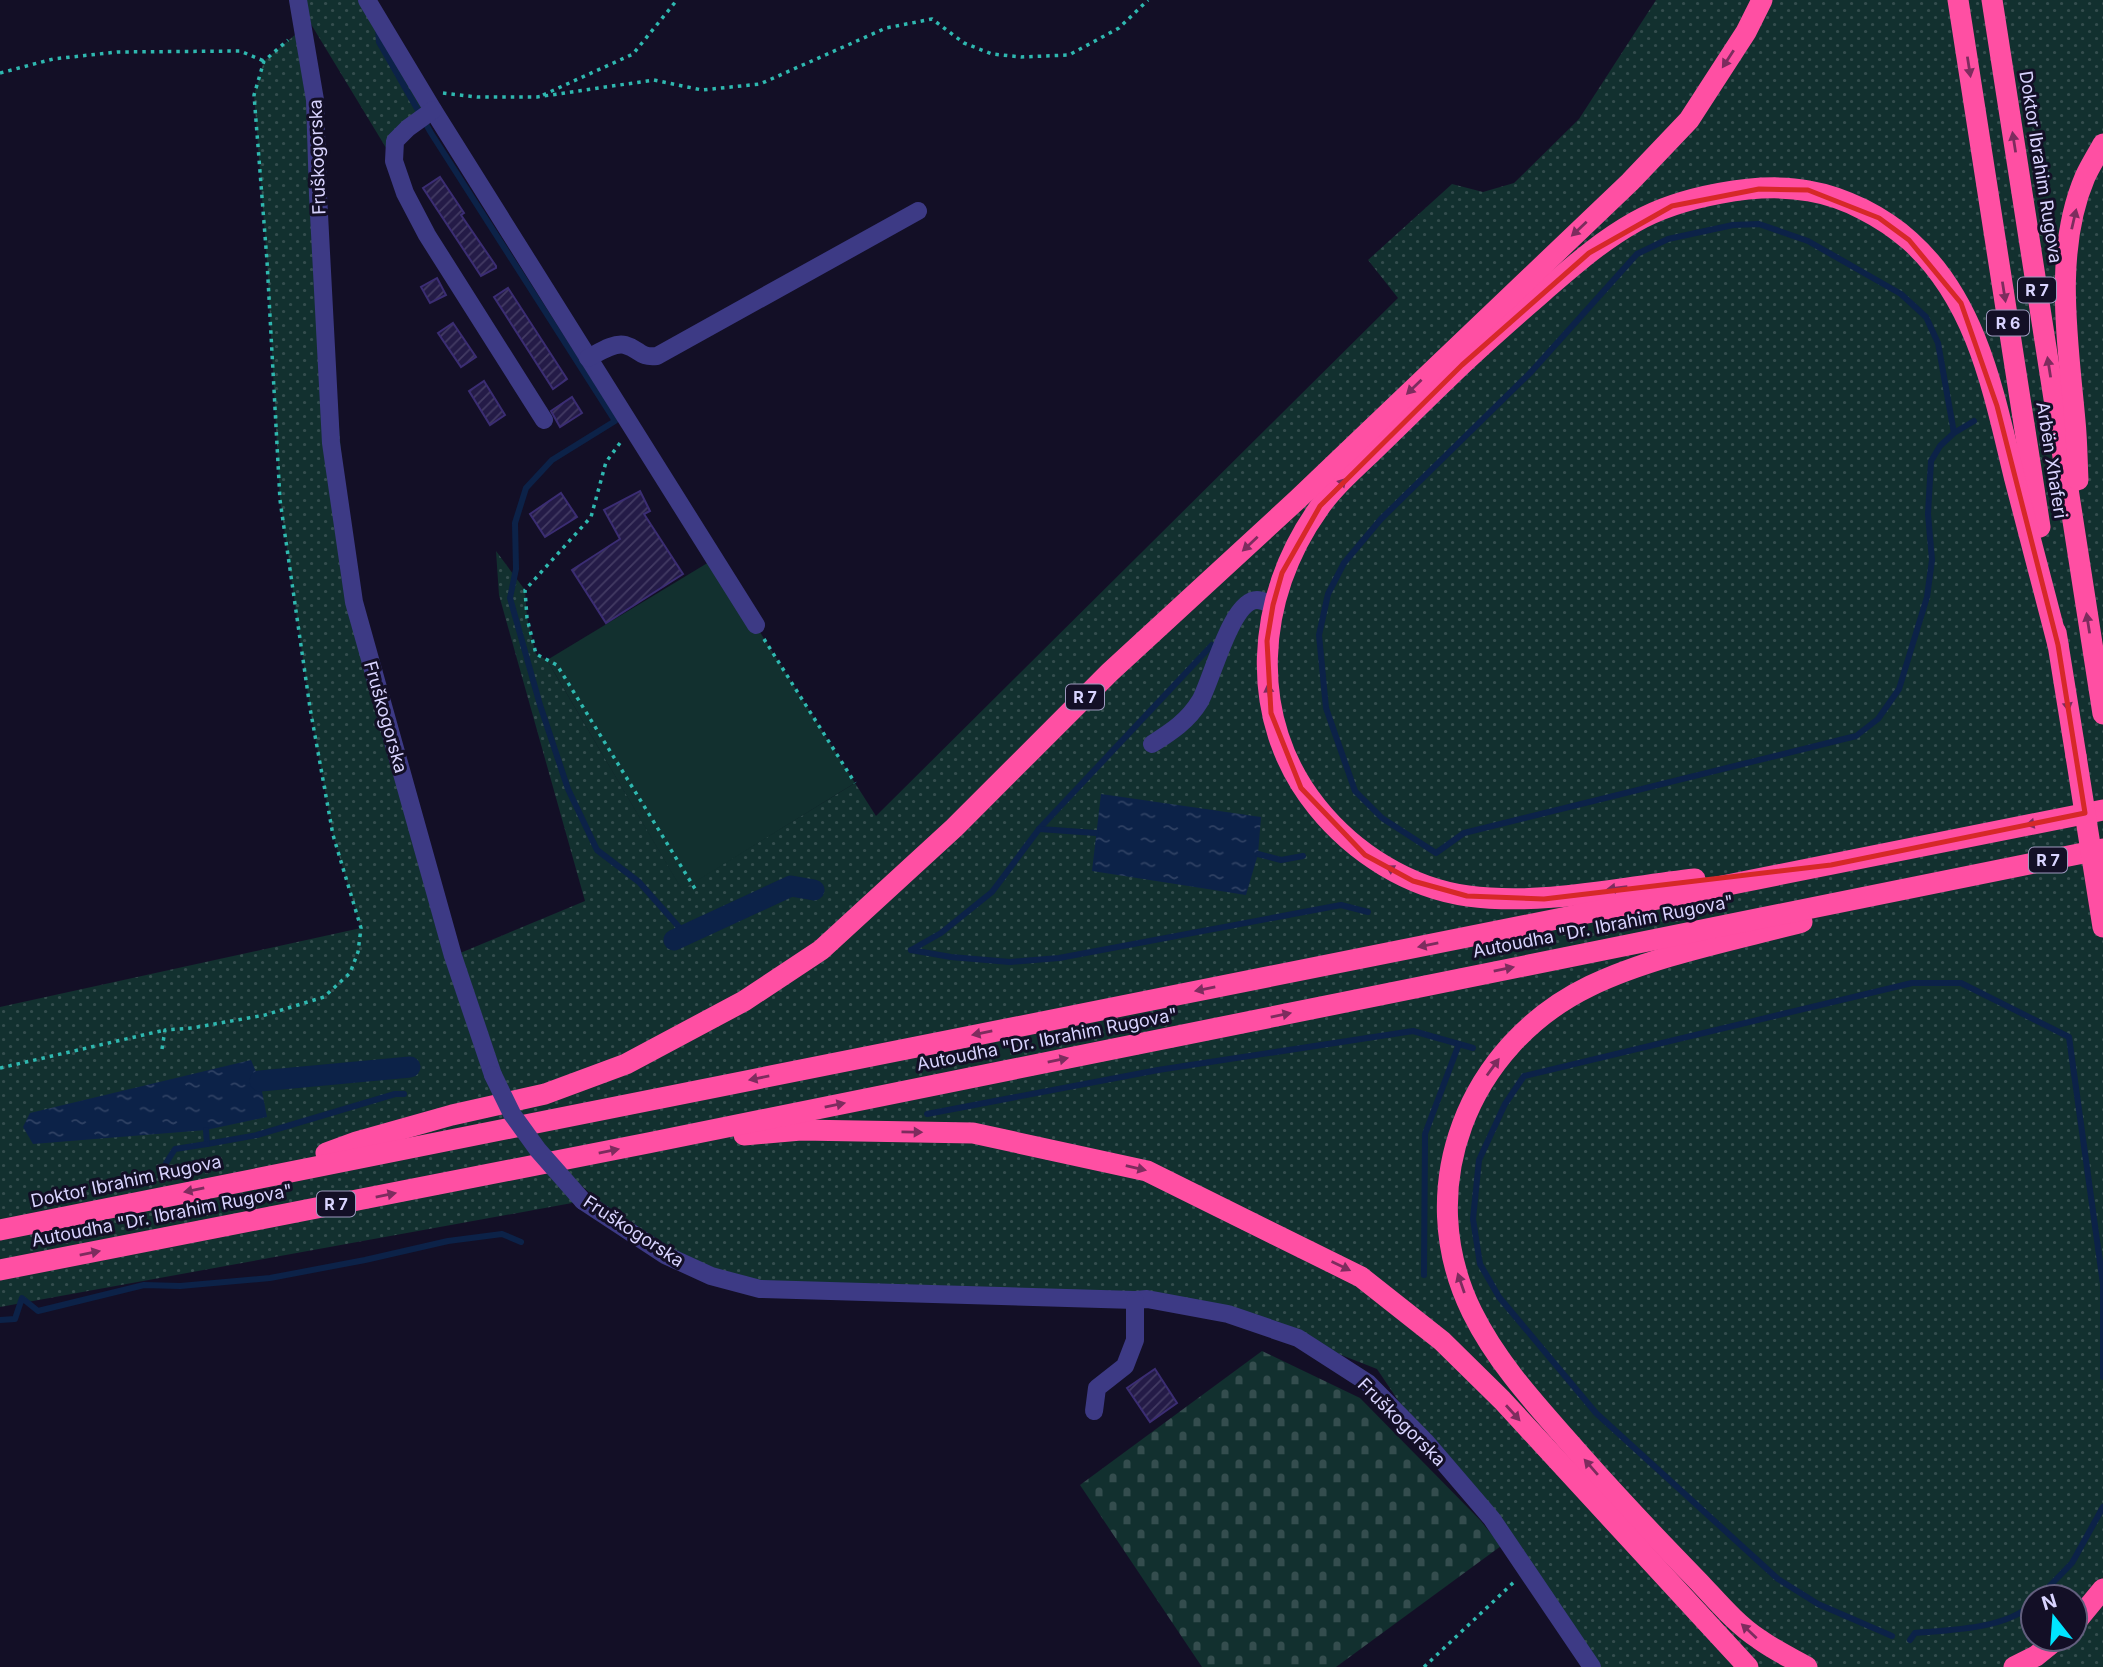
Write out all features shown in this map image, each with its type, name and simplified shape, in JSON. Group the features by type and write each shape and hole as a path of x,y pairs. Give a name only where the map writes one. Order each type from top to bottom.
{"highway":[{"name":"R 7","path":"261,1177 356,1142 452,1115 545,1094 626,1064 744,1001 821,950 954,828 1110,672 1298,499 1630,182 1689,120 1746,32 1762,0"},
{"name":"Arbën Xhaferi","path":"1958,0 2103,927"},
{"name":"Doktor Ibrahim Rugova","path":"1992,0 2103,714"},
{"path":"2081,580 2076,424 2065,317 2066,271 2073,221 2085,178 2103,144"},
{"path":"1831,865 1544,899 1467,896 1413,881 1366,855 1329,822 1301,788 1289,764 1271,713 1267,641 1273,604 1282,573 1320,506 1348,475 1462,365 1589,253 1635,222 1672,205 1716,194 1759,189 1808,190 1847,202 1879,218 1909,240 1934,265 1961,303 1997,407 2058,645"},
{"path":"261,1177 2103,810"},
{"name":"Autoudha \"Dr. Ibrahim Rugova\"","path":"0,1270 648,1143 2103,849"},
{"path":"1807,1667 1757,1638 1712,1596 1621,1501 1517,1382 1492,1349 1471,1309 1457,1271 1449,1235 1447,1192 1453,1153 1464,1115 1482,1082 1503,1053 1528,1026 1590,986 1639,966 1993,870"},
{"path":"648,1143 801,1130 973,1133 1147,1171 1361,1277 1442,1340 1502,1400 1748,1667"},
{"name":"Doktor Ibrahim Rugova","path":"0,1230 261,1177"},
{"path":"2089,1606 2103,1589"},
{"path":"2014,1667 2040,1653"}],"street":[{"name":"Fruškogorska","path":"298,0 315,100 331,443 354,602 456,968 493,1075 512,1114 538,1150 583,1201 665,1255 711,1276 760,1289 1147,1299 1228,1314 1298,1338 1368,1383 1426,1442 1492,1519 1592,1667"},
{"path":"368,0 420,90 756,625"},
{"path":"433,110 395,141 394,161 405,193 452,276 544,420"},
{"path":"588,358 616,345 625,345 646,357 657,356 918,211"},
{"path":"1152,744 1184,723 1200,702 1232,623 1242,608 1258,600 1273,604"},
{"path":"1094,1411 1097,1388 1125,1366 1135,1340 1135,1300"}],"path":[{"path":"537,97 634,54 677,0"},
{"path":"420,90 477,97 537,97 654,79 702,90 760,84 886,28 932,19 964,43 992,54 1021,57 1069,55 1119,28 1148,0"},
{"path":"0,1068 165,1030 265,1015 324,996 350,973 358,952 361,928 331,822 310,708 280,500 267,261 254,95 264,61 296,34 305,32"},
{"path":"0,73 53,60 117,52 240,51 264,61"},
{"path":"632,428 606,462 591,516 525,590 527,618 536,654 557,665 697,892"},
{"path":"756,625 855,783"},
{"path":"162,1049 165,1030"},
{"path":"1424,1667 1527,1570"}],"highlighted area":[{"path":"1759,189 1808,190 1879,218 1909,240 1961,303 1997,406 2058,645 2085,813 1831,865 1544,899 1467,896 1413,881 1365,855 1301,788 1271,713 1267,641 1273,605 1282,573 1320,506 1462,365 1589,253 1672,206"}],"green space":[{"path":"298,0 367,0 433,110 408,128 394,161 300,6"},
{"path":"1656,0 2103,0 2103,1667 1593,1667 1426,1442 1377,1369 1229,1307 760,1289 665,1255 543,1154 583,1201 0,1307 0,1007 361,928 333,835 310,708 280,500 267,261 254,95 264,61 296,34 305,32 354,602 453,956 585,901 499,595 496,551 525,590 527,618 536,654 547,660 682,889 855,783 876,816 1398,298 1368,260 1452,184 1483,192 1514,183 1579,119"},
{"path":"714,559 855,783 682,890 547,660"},
{"path":"1262,1351 1360,1398 1480,1520 1501,1546 1336,1667 1202,1667 1080,1485"}],"water":[{"path":"1101,794 1261,817 1258,854 1246,895 1092,871"},
{"path":"251,1060 260,1081 267,1117 206,1130 33,1144 23,1127 30,1113"}],"building":[{"path":"440,177 464,213 461,215 496,266 481,276 423,188"},
{"path":"437,278 446,295 430,303 421,287"},
{"path":"508,288 567,379 553,389 494,297"},
{"path":"453,323 476,357 461,367 438,333"},
{"path":"484,381 505,415 490,425 469,391"},
{"path":"572,397 582,413 560,427 551,411"},
{"path":"640,491 650,511 644,514 683,574 606,623 572,570 620,539 604,510"},
{"path":"561,493 577,517 545,537 530,514"},
{"path":"1155,1369 1177,1403 1150,1422 1127,1388"}],"waterway":[{"path":"378,28 379,42 431,133 615,421 552,460 526,488 515,523 516,569 510,598 540,705 568,789 597,850 639,882 686,935"},
{"path":"1954,433 1938,343 1926,317 1901,294 1808,241 1759,224 1733,225 1668,239 1637,254 1531,372 1381,519 1344,563 1328,594 1319,635 1326,708 1355,791 1382,818 1436,853 1464,833 1856,736 1878,719 1899,689 1927,597 1932,560 1928,514 1931,461 1940,446 1954,433 1974,421"},
{"path":"1039,829 1212,645"},
{"path":"911,950 941,933 992,892 1039,829 1096,833"},
{"path":"1258,854 1281,860 1303,856"},
{"path":"674,940 791,886 814,890"},
{"path":"911,950 951,957 1010,962 1059,958 1341,905 1368,912"},
{"path":"1892,1636 1818,1604 1778,1579 1596,1413 1499,1297 1480,1264 1473,1219 1479,1160 1505,1104 1524,1076 1912,983 1961,983 2069,1037 2103,1284 2103,1377"},
{"path":"927,1114 1158,1070 1413,1031 1473,1048"},
{"path":"1424,1275 1425,1134 1459,1044"},
{"path":"260,1081 410,1067"},
{"path":"206,1130 207,1144 257,1135 395,1094 404,1094"},
{"path":"166,1163 175,1149 207,1144"},
{"path":"0,1320 15,1319 22,1298 38,1311 144,1285 180,1286 270,1278 448,1241 502,1234 521,1242"},
{"path":"2053,1583 2072,1563 2103,1507"},
{"path":"1910,1640 1915,1633 1977,1627 2019,1613"}]}
